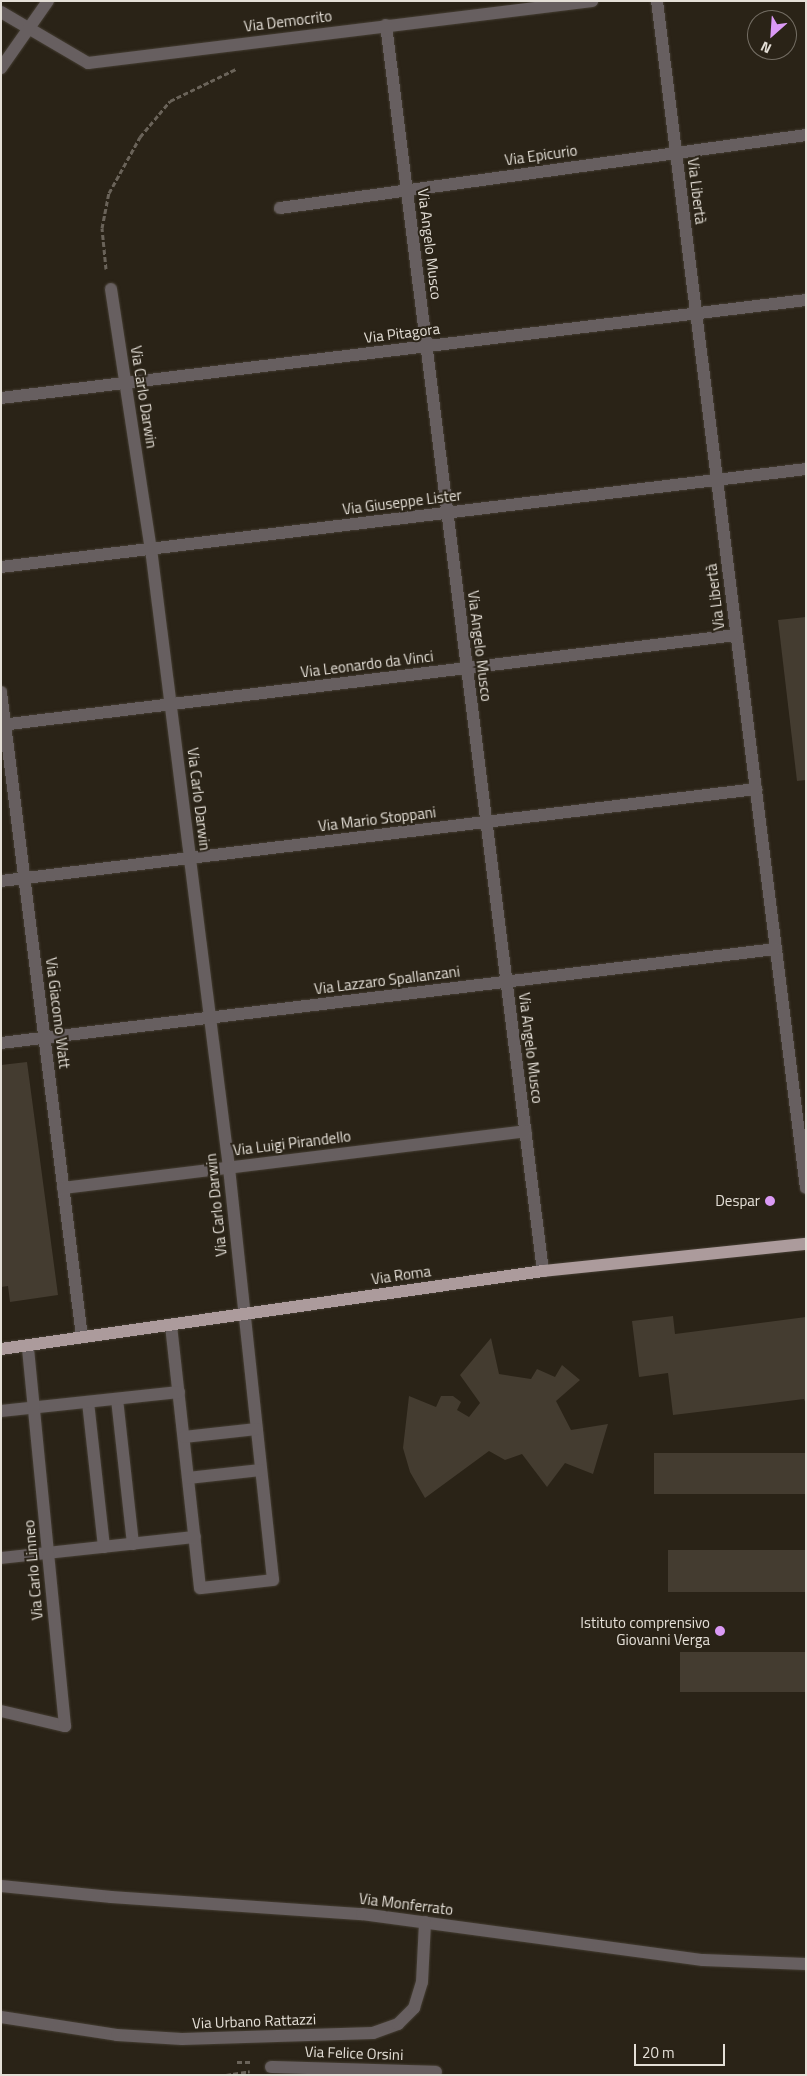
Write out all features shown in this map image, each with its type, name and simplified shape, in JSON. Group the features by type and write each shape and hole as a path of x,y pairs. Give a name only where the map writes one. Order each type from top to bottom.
{"main road":[{"name":"Via Roma","path":"1,1349 543,1271 806,1244"}],"street":[{"path":"1,68 48,1"},
{"name":"Via Democrito","path":"1,12 88,63 592,1"},
{"name":"Via Libertà","path":"656,1 806,1188"},
{"name":"Via Angelo Musco","path":"386,25 543,1271"},
{"name":"Via Epicurio","path":"280,208 806,135"},
{"name":"Via Carlo Darwin","path":"111,289 151,549 171,704 229,1168 273,1580 200,1588 195,1537"},
{"name":"Via Pitagora","path":"1,398 125,381 806,300"},
{"name":"Via Giuseppe Lister","path":"1,567 806,469"},
{"name":"Via Leonardo da Vinci","path":"3,724 736,635"},
{"name":"Via Giacomo Watt","path":"1,692 3,724 25,878 82,1338"},
{"name":"Via Mario Stoppani","path":"1,881 756,789"},
{"name":"Via Lazzaro Spallanzani","path":"1,1043 776,949"},
{"name":"Via Luigi Pirandello","path":"63,1188 525,1131"},
{"path":"1,1558 195,1537 171,1325"},
{"name":"Via Carlo Linneo","path":"1,1711 65,1726 28,1346"},
{"path":"1,1411 179,1392"},
{"path":"117,1399 133,1544"},
{"path":"88,1402 104,1547"},
{"path":"184,1437 256,1429"},
{"path":"188,1478 261,1470"},
{"name":"Via Monferrato","path":"1,1886 111,1897 362,1914 703,1960 806,1964"},
{"name":"Via Urbano Rattazzi","path":"1,2017 118,2035 182,2039 373,2033 398,2024 414,2008 422,1982 426,1922"},
{"name":"Via Felice Orsini","path":"270,2067 436,2072"}],"path":[{"path":"111,289 102,228 109,193 140,137 170,101 242,66"}],"building":[{"path":"806,617 806,780 797,781 778,620"},
{"path":"27,1062 58,1295 10,1302 8,1286 1,1287 1,1065"},
{"path":"673,1316 675,1334 806,1317 806,1404 804,1399 673,1415 668,1373 639,1377 632,1321"},
{"path":"491,1338 499,1374 531,1379 537,1369 555,1377 562,1365 580,1380 556,1401 571,1430 608,1424 593,1474 565,1463 547,1487 522,1454 505,1460 489,1451 425,1498 410,1472 403,1448 409,1396 436,1407 441,1396 453,1396 461,1402 457,1410 469,1417 480,1403 460,1375"},
{"path":"654,1453 806,1453 806,1494 654,1494"},
{"path":"668,1550 806,1550 806,1592 668,1592"},
{"path":"680,1652 806,1652 806,1692 680,1692"}],"place":[{"name":"Despar","path":"770,1201"},
{"name":"Istituto comprensivo Giovanni Verga","path":"720,1631"}]}
